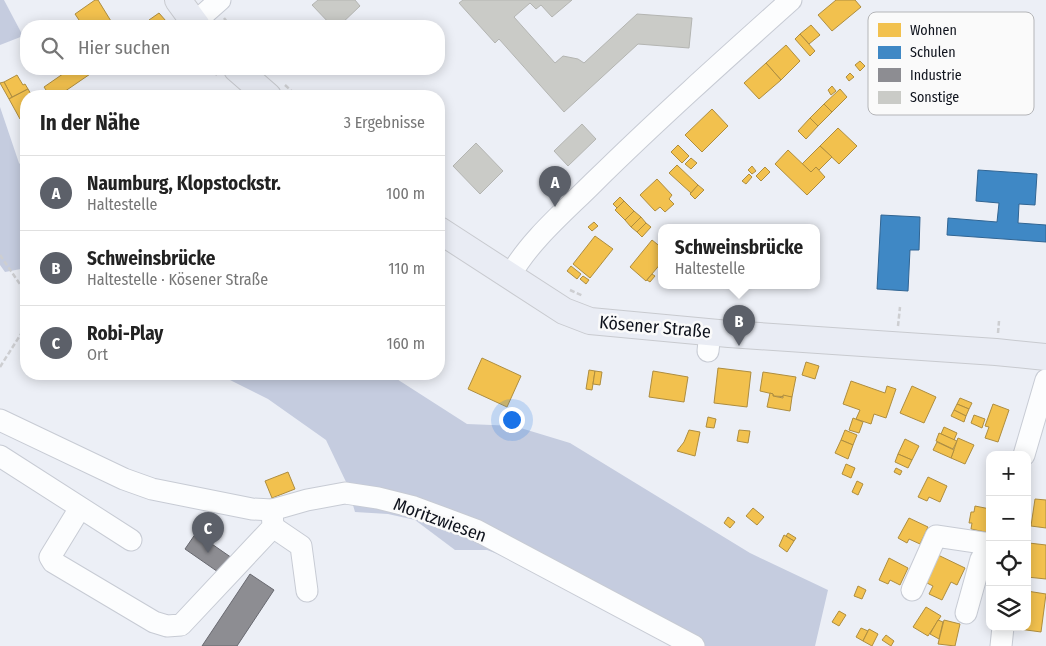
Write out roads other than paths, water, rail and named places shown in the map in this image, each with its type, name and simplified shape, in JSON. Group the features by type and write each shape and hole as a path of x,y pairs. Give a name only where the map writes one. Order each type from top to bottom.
{"main road":[{"path":"178,0 192,20"},
{"path":"245,75 261,90"},
{"name":"Kösener Straße","path":"445,234 564,311 590,321 709,342 1046,357"}],"street":[{"path":"200,20 220,0"},
{"path":"510,276 525,252 611,166 662,116 791,0"},
{"path":"1025,451 1046,380"},
{"name":"Moritzwiesen","path":"0,420 124,479 152,489 252,509 272,518 307,500 345,493 378,498 414,507 476,530 694,646"},
{"path":"0,456 132,540"},
{"path":"80,508 50,556 53,562 154,622 167,626 181,625 272,518 301,546 307,591"},
{"path":"912,590 936,536 986,543"},
{"path":"966,613 981,559 986,556"},
{"path":"1001,646 1003,631"}],"place":[{"name":"Naumburg, Klopstockstr.","path":"555,207"},
{"name":"Schweinsbrücke","path":"739,346"},
{"name":"Robi-Play","path":"208,553"}]}
